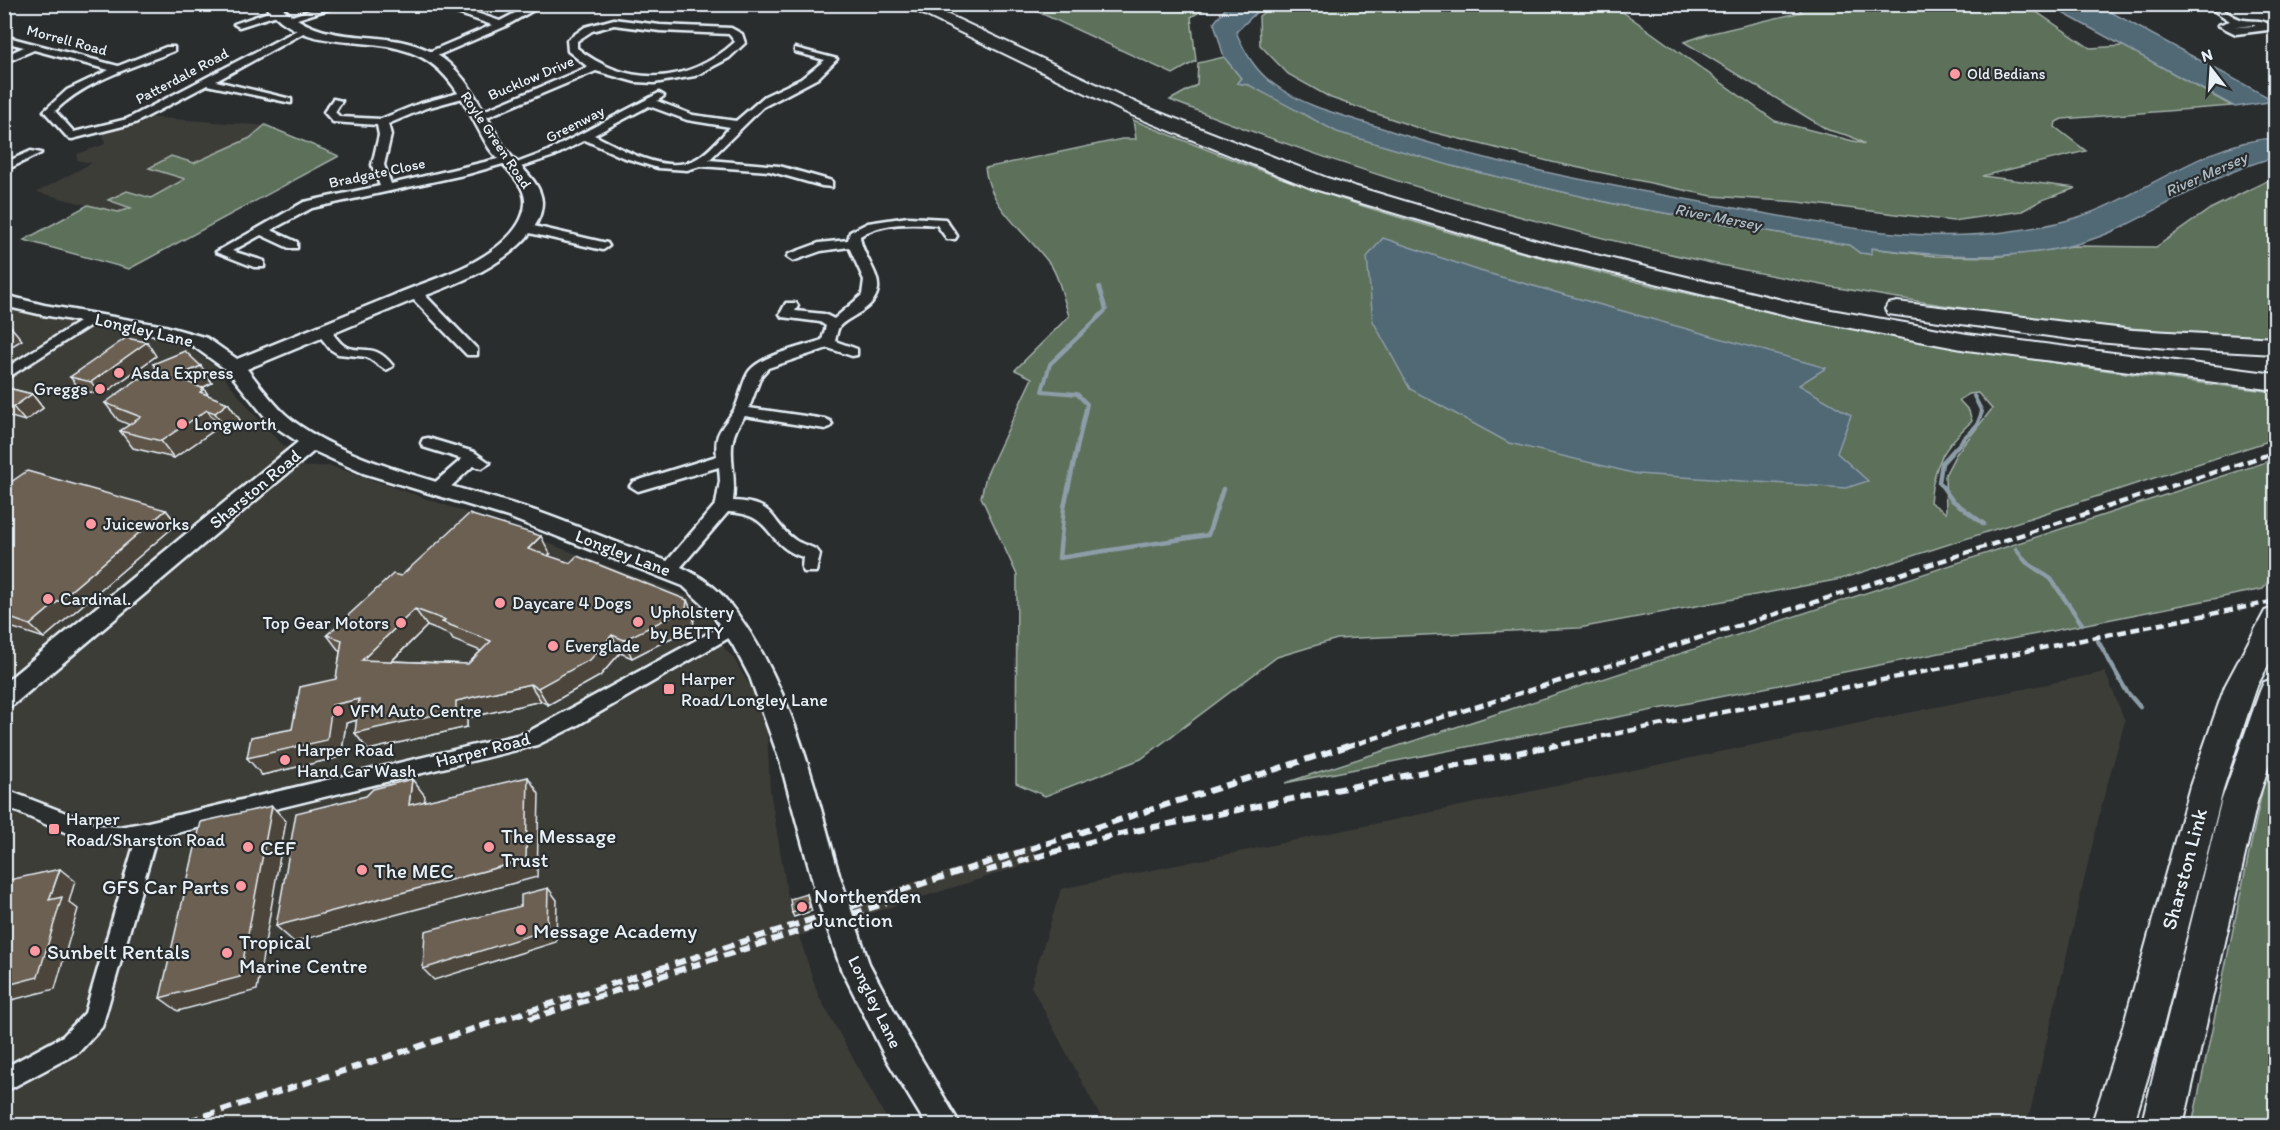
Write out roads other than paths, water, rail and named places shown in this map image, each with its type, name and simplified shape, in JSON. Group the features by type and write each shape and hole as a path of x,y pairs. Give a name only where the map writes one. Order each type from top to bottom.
{"highway":[{"path":"910,4 1136,110 1319,183 1531,246 1803,312 1955,339 2138,366 2276,382"},
{"path":"940,4 1157,104 1336,172 1458,212 1572,244 1805,297 2042,339 2276,366"},
{"path":"1805,297 2111,336 2202,344 2276,345"},
{"name":"Sharston Link","path":"2112,1125 2143,1027 2206,786 2241,686 2276,619"},
{"name":"Sharston Link","path":"2162,1125 2238,802 2276,691"}],"main road":[{"name":"Royle Green Road","path":"235,367 475,268 506,247 525,228 530,218 534,198 530,189 509,164 478,117 466,94 442,66 428,56 394,45 328,38 302,31 278,12"},
{"name":"Longley Lane","path":"4,300 185,337 219,353 235,367 278,419 312,442 370,468 516,512 690,580 709,593 733,627 769,688 827,882 855,966 895,1044 945,1125"},
{"name":"Sharston Road","path":"4,698 312,442"}],"street":[{"path":"428,56 501,25 540,4"},
{"path":"2208,4 2240,23"},
{"path":"239,24 278,12 343,6"},
{"path":"445,6 501,25"},
{"name":"Bucklow Drive","path":"478,117 596,67 639,80 674,78 701,70 736,46 740,39 731,31 660,28 621,22 606,23 588,29 571,44 572,48 596,67"},
{"name":"Patterdale Road","path":"72,136 131,121 302,31"},
{"name":"Morrell Road","path":"4,39 121,70"},
{"path":"4,60 34,46"},
{"name":"Morrell Road","path":"72,136 49,111 57,100 170,49"},
{"path":"699,162 737,125 770,98 808,82 832,58 799,50"},
{"path":"204,81 287,101"},
{"path":"318,109 334,104 329,112 337,120 382,122 422,106 466,94"},
{"name":"Greenway","path":"509,164 550,154 654,99 691,118 737,125"},
{"path":"382,122 385,135 378,165 386,187"},
{"path":"586,136 631,156 660,165 672,167 699,162 722,167 777,168 796,173 811,181 828,184"},
{"path":"4,168 34,153"},
{"name":"Bradgate Close","path":"259,264 222,252 308,205 386,187 509,164"},
{"path":"828,343 833,325 854,312 868,299 873,289 871,279 860,262 853,243 854,236 872,225 924,220 941,222 951,236"},
{"path":"525,228 603,246"},
{"path":"261,230 293,245"},
{"path":"793,257 819,247 853,243"},
{"path":"416,294 472,352"},
{"path":"791,306 787,314 824,318 833,325"},
{"path":"4,375 92,318"},
{"path":"322,330 335,346 343,351 371,353 385,345"},
{"path":"668,571 724,506 728,481 723,442 728,428 741,411 754,374 764,365 828,343 852,352"},
{"path":"371,353 386,366"},
{"path":"741,411 825,424"},
{"path":"428,443 469,456 476,461 438,489"},
{"path":"638,486 726,459"},
{"path":"724,506 753,509 770,521 783,541 796,551 812,554 810,568"},
{"name":"Harper Road","path":"4,797 96,834 119,836 147,831 530,740 569,721 733,627"},
{"path":"4,1081 71,1044 94,1019 147,831"}],"water":[{"name":"River Mersey","path":"1228,5 1264,5 1236,32 1247,55 1262,74 1275,85 1300,100 1327,111 1467,153 1554,174 1866,230 1901,234 1970,235 2023,230 2049,225 2100,209 2198,159 2249,141 2275,138 2275,157 2216,179 2122,227 2062,248 1999,256 1934,254 1871,248 1871,254 1860,253 1849,245 1619,205 1452,166 1337,132 1249,85 1237,83 1241,78 1224,57 1214,23"},
{"path":"2048,5 2098,5 2275,101 2235,107"},
{"path":"1383,238 1480,271 1826,368 1799,385 1851,415 1837,453 1868,481 1846,488 1637,474 1509,443 1410,389 1373,321 1367,257"}],"waterway":[{"path":"1079,440 1087,404 1077,394 1042,391 1050,364 1106,310 1099,287"},
{"path":"1962,440 1977,425 1982,412 1974,396"},
{"path":"1079,439 1064,507 1059,558 1208,535 1223,489"},
{"path":"1964,439 1942,463 1939,482 1952,500 1984,524"},
{"path":"2016,549 2026,562 2051,579 2082,624"},
{"path":"2098,641 2127,692 2140,707"}],"railway":[{"path":"1346,747 1818,601 2276,452"},
{"path":"1549,747 2276,601"},
{"path":"173,1126 1351,745"},
{"path":"986,871 1115,835 1556,745"},
{"path":"529,1019 886,903"}],"place":[{"name":"Old Bedians","path":"1955,74"},
{"name":"Asda Express","path":"119,373"},
{"name":"Greggs","path":"100,389"},
{"name":"Longworth","path":"182,424"},
{"name":"Juiceworks","path":"91,524"},
{"name":"Cardinal.","path":"48,599"},
{"name":"Daycare 4 Dogs","path":"500,603"},
{"name":"Upholstery by BETTY","path":"638,622"},
{"name":"Top Gear Motors","path":"401,623"},
{"name":"Everglade","path":"553,646"},
{"name":"Harper Road/Longley Lane","path":"669,689"},
{"name":"VFM Auto Centre","path":"338,711"},
{"name":"Harper Road Hand Car Wash","path":"285,760"},
{"name":"Harper Road/Sharston Road","path":"54,829"},
{"name":"CEF","path":"248,847"},
{"name":"The Message Trust","path":"489,847"},
{"name":"The MEC","path":"362,870"},
{"name":"GFS Car Parts","path":"241,886"},
{"name":"Northenden Junction","path":"802,907"},
{"name":"Message Academy","path":"521,930"},
{"name":"Sunbelt Rentals","path":"35,951"},
{"name":"Tropical Marine Centre","path":"227,953"}]}
